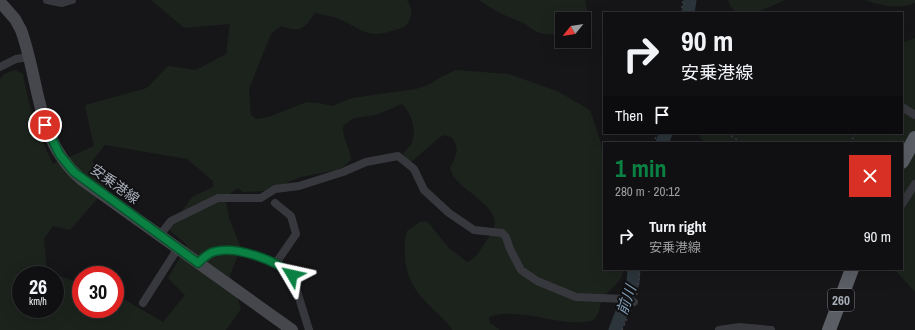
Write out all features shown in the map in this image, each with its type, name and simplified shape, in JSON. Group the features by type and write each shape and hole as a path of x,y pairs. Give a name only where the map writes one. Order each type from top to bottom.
{"highway":[{"path":"903,160 915,138"},
{"name":"260","path":"829,330 852,270"}],"main road":[{"name":"安乗港線","path":"0,2 15,19 22,30 43,118 60,155 81,178 292,330"}],"street":[{"path":"47,0 62,3 72,0"},
{"path":"0,67 16,59 29,57"},
{"path":"903,108 915,115"},
{"path":"160,235 171,222 218,198 261,198 276,189 299,186 343,172 366,162 398,156 414,169 424,190 449,214 474,230 502,233 522,270 537,281 576,297 630,300"},
{"path":"903,202 915,184"},
{"path":"275,203 291,216 296,234 276,263"},
{"path":"143,303 178,248"},
{"path":"198,263 214,252 234,250 276,263 292,275 309,330"},
{"path":"718,330 739,327 771,330"}],"path":[{"path":"681,12 684,0"},
{"path":"728,134 740,142"},
{"path":"850,142 856,134"}],"shaded area":[{"path":"151,0 407,0 411,12 411,17 408,23 402,28 385,33 371,34 336,18 315,13 308,23 301,28 293,29 281,26 271,34 249,89 251,115 256,119 268,117 307,102 332,106 352,98 416,89 430,84 456,70 509,74 559,92 590,110 601,143 603,160 603,270 624,270 621,279 603,298 594,320 571,322 529,315 501,314 489,317 490,323 500,330 452,330 414,287 407,268 405,256 405,237 407,231 420,222 427,221 449,248 467,262 476,256 492,233 494,228 494,219 491,211 453,176 450,168 456,156 457,148 451,137 445,135 440,137 410,163 403,155 411,144 414,132 410,116 402,104 376,115 354,118 344,125 343,132 351,159 347,164 337,170 301,177 266,191 243,192 238,188 231,193 226,201 229,218 241,248 230,275 241,309 226,330 0,330 0,79 4,74 15,70 23,74 35,120 53,164 94,146 85,105 147,88 168,66 196,70 226,54 230,24 184,28","holes":["105,145 187,159 213,181 213,187 192,197 169,230 187,245 168,278 185,295 163,322 124,299 124,318 72,318 72,280 64,278 64,318 12,318 12,266 46,266 44,239 53,226 70,230 112,182 92,161"]},
{"path":"479,0 585,0 587,12 555,12 555,35 552,35 537,32 523,23 494,10"},
{"path":"728,0 786,0 763,10 754,12 737,12 732,8"},
{"path":"864,0 915,0 915,3 896,6 883,5"},
{"path":"915,38 915,292 895,270 903,270 903,142 706,142 701,139 698,134 903,134 903,43"}],"waterway":[{"name":"前川","path":"688,12 690,0"},
{"name":"前川","path":"662,142 666,134"},
{"name":"前川","path":"615,330 633,283 634,270"}],"route":[{"path":"45,125 54,146 66,164 74,172 92,187 198,263 204,257 214,252 234,250 272,261 292,275"}]}
